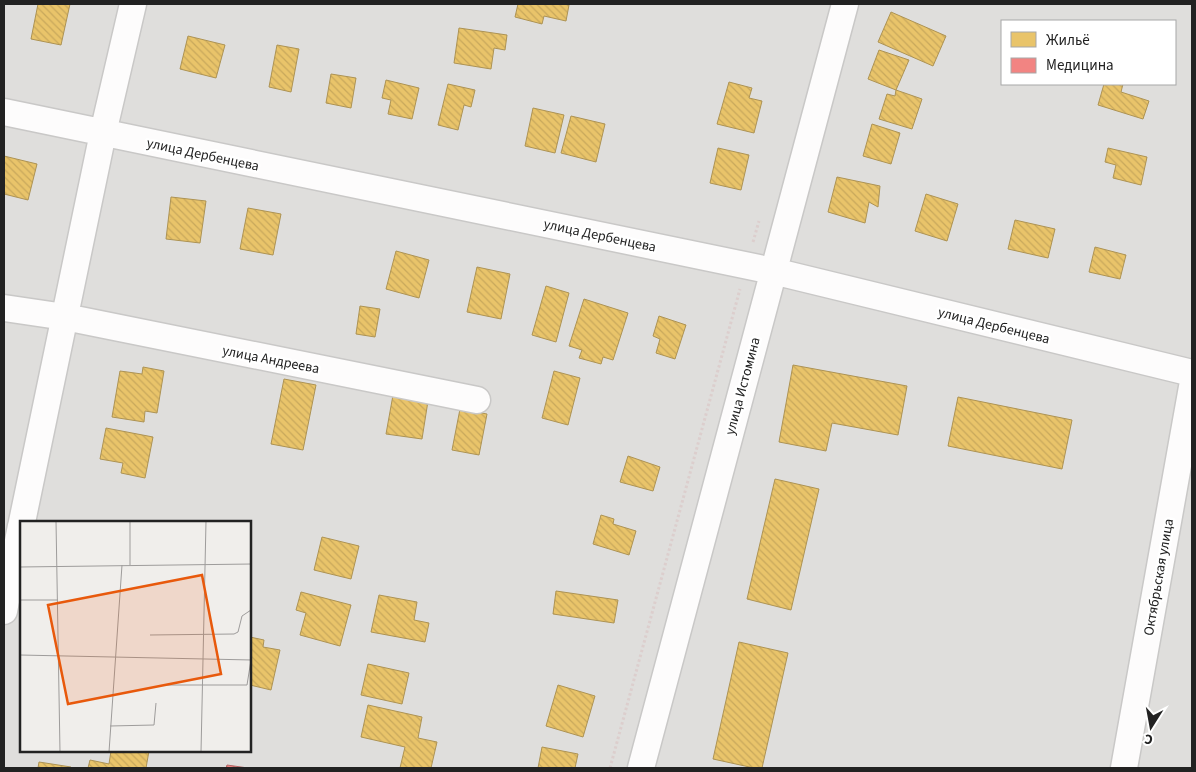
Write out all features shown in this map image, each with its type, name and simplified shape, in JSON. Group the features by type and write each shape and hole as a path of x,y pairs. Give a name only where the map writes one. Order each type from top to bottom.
{"street":[{"path":"22,521 103,133 133,4"},
{"name":"улица Истомина","path":"641,768 845,4"},
{"name":"улица Дербенцева","path":"4,112 773,271 1192,373"},
{"name":"улица Андреева","path":"4,308 64,317 477,400"},
{"name":"Октябрьская улица","path":"1124,768 1192,386"},
{"path":"4,611 20,531"}],"path":[{"path":"610,768 760,215"}],"shaded area":[{"path":"4,4 1192,4 1192,768 4,768"}],"building: Жильё":[{"path":"38,4 70,4 61,45 31,39"},
{"path":"518,4 569,5 566,21 544,16 542,24 515,17"},
{"path":"891,12 946,36 933,66 878,42"},
{"path":"459,28 507,35 505,50 494,48 491,69 454,63"},
{"path":"188,36 225,45 216,78 180,69"},
{"path":"277,45 299,49 291,92 269,87"},
{"path":"879,50 909,60 896,90 868,79"},
{"path":"331,74 356,78 351,108 326,103"},
{"path":"386,80 419,88 412,119 388,114 391,100 382,98"},
{"path":"729,82 752,88 749,98 762,101 754,133 717,124"},
{"path":"448,84 475,90 471,107 464,105 458,130 438,125"},
{"path":"1104,85 1123,85 1121,92 1149,101 1143,119 1098,105"},
{"path":"896,90 922,99 912,129 879,119 887,94 895,96"},
{"path":"533,108 564,115 555,153 525,146"},
{"path":"571,116 605,124 596,162 561,153"},
{"path":"872,124 900,133 891,164 863,156"},
{"path":"718,148 749,155 741,190 710,183"},
{"path":"1108,148 1147,157 1141,185 1113,178 1116,165 1105,162"},
{"path":"4,156 37,164 28,200 4,194"},
{"path":"837,177 880,186 878,207 869,202 865,223 828,212"},
{"path":"926,194 958,204 947,241 915,231"},
{"path":"171,197 206,201 200,243 166,239"},
{"path":"248,208 281,214 273,255 240,249"},
{"path":"1015,220 1055,229 1048,258 1008,249"},
{"path":"1095,247 1126,255 1120,279 1089,272"},
{"path":"396,251 429,260 419,298 386,289"},
{"path":"477,267 510,274 501,319 467,312"},
{"path":"546,286 569,293 556,342 532,335"},
{"path":"584,299 628,313 613,360 603,357 601,364 579,358 582,350 569,346"},
{"path":"360,306 380,309 375,337 356,334"},
{"path":"659,316 686,325 675,359 656,353 660,339 653,336"},
{"path":"793,365 907,386 898,435 832,423 826,451 779,442"},
{"path":"143,367 164,371 157,413 145,411 144,422 112,417 120,371 142,374"},
{"path":"554,371 580,378 568,425 542,418"},
{"path":"284,379 316,385 303,450 271,444"},
{"path":"393,395 428,401 422,439 386,434"},
{"path":"958,397 1072,420 1062,469 948,446"},
{"path":"460,409 487,414 479,455 452,450"},
{"path":"106,428 153,437 145,478 121,473 123,463 100,459"},
{"path":"628,456 660,467 653,491 620,482"},
{"path":"775,479 819,489 791,610 747,599"},
{"path":"601,515 614,519 613,524 636,531 629,555 593,544"},
{"path":"322,537 359,546 351,579 314,570"},
{"path":"556,591 618,600 614,623 553,614"},
{"path":"301,592 351,605 340,646 300,635 306,613 296,610"},
{"path":"379,595 417,602 414,620 429,623 425,642 371,632"},
{"path":"251,637 264,640 263,647 280,650 271,690 251,685"},
{"path":"739,642 788,653 762,768 713,759"},
{"path":"368,664 409,673 402,704 361,695"},
{"path":"558,685 595,696 583,737 546,726"},
{"path":"368,705 422,717 418,738 437,742 431,768 400,768 405,747 361,737"},
{"path":"542,747 578,754 575,768 538,768"},
{"path":"111,752 149,752 146,768 88,768 90,760 109,764"},
{"path":"39,762 71,767 71,768 38,768"}],"building: Медицина":[{"path":"227,765 248,768 226,768"}]}
